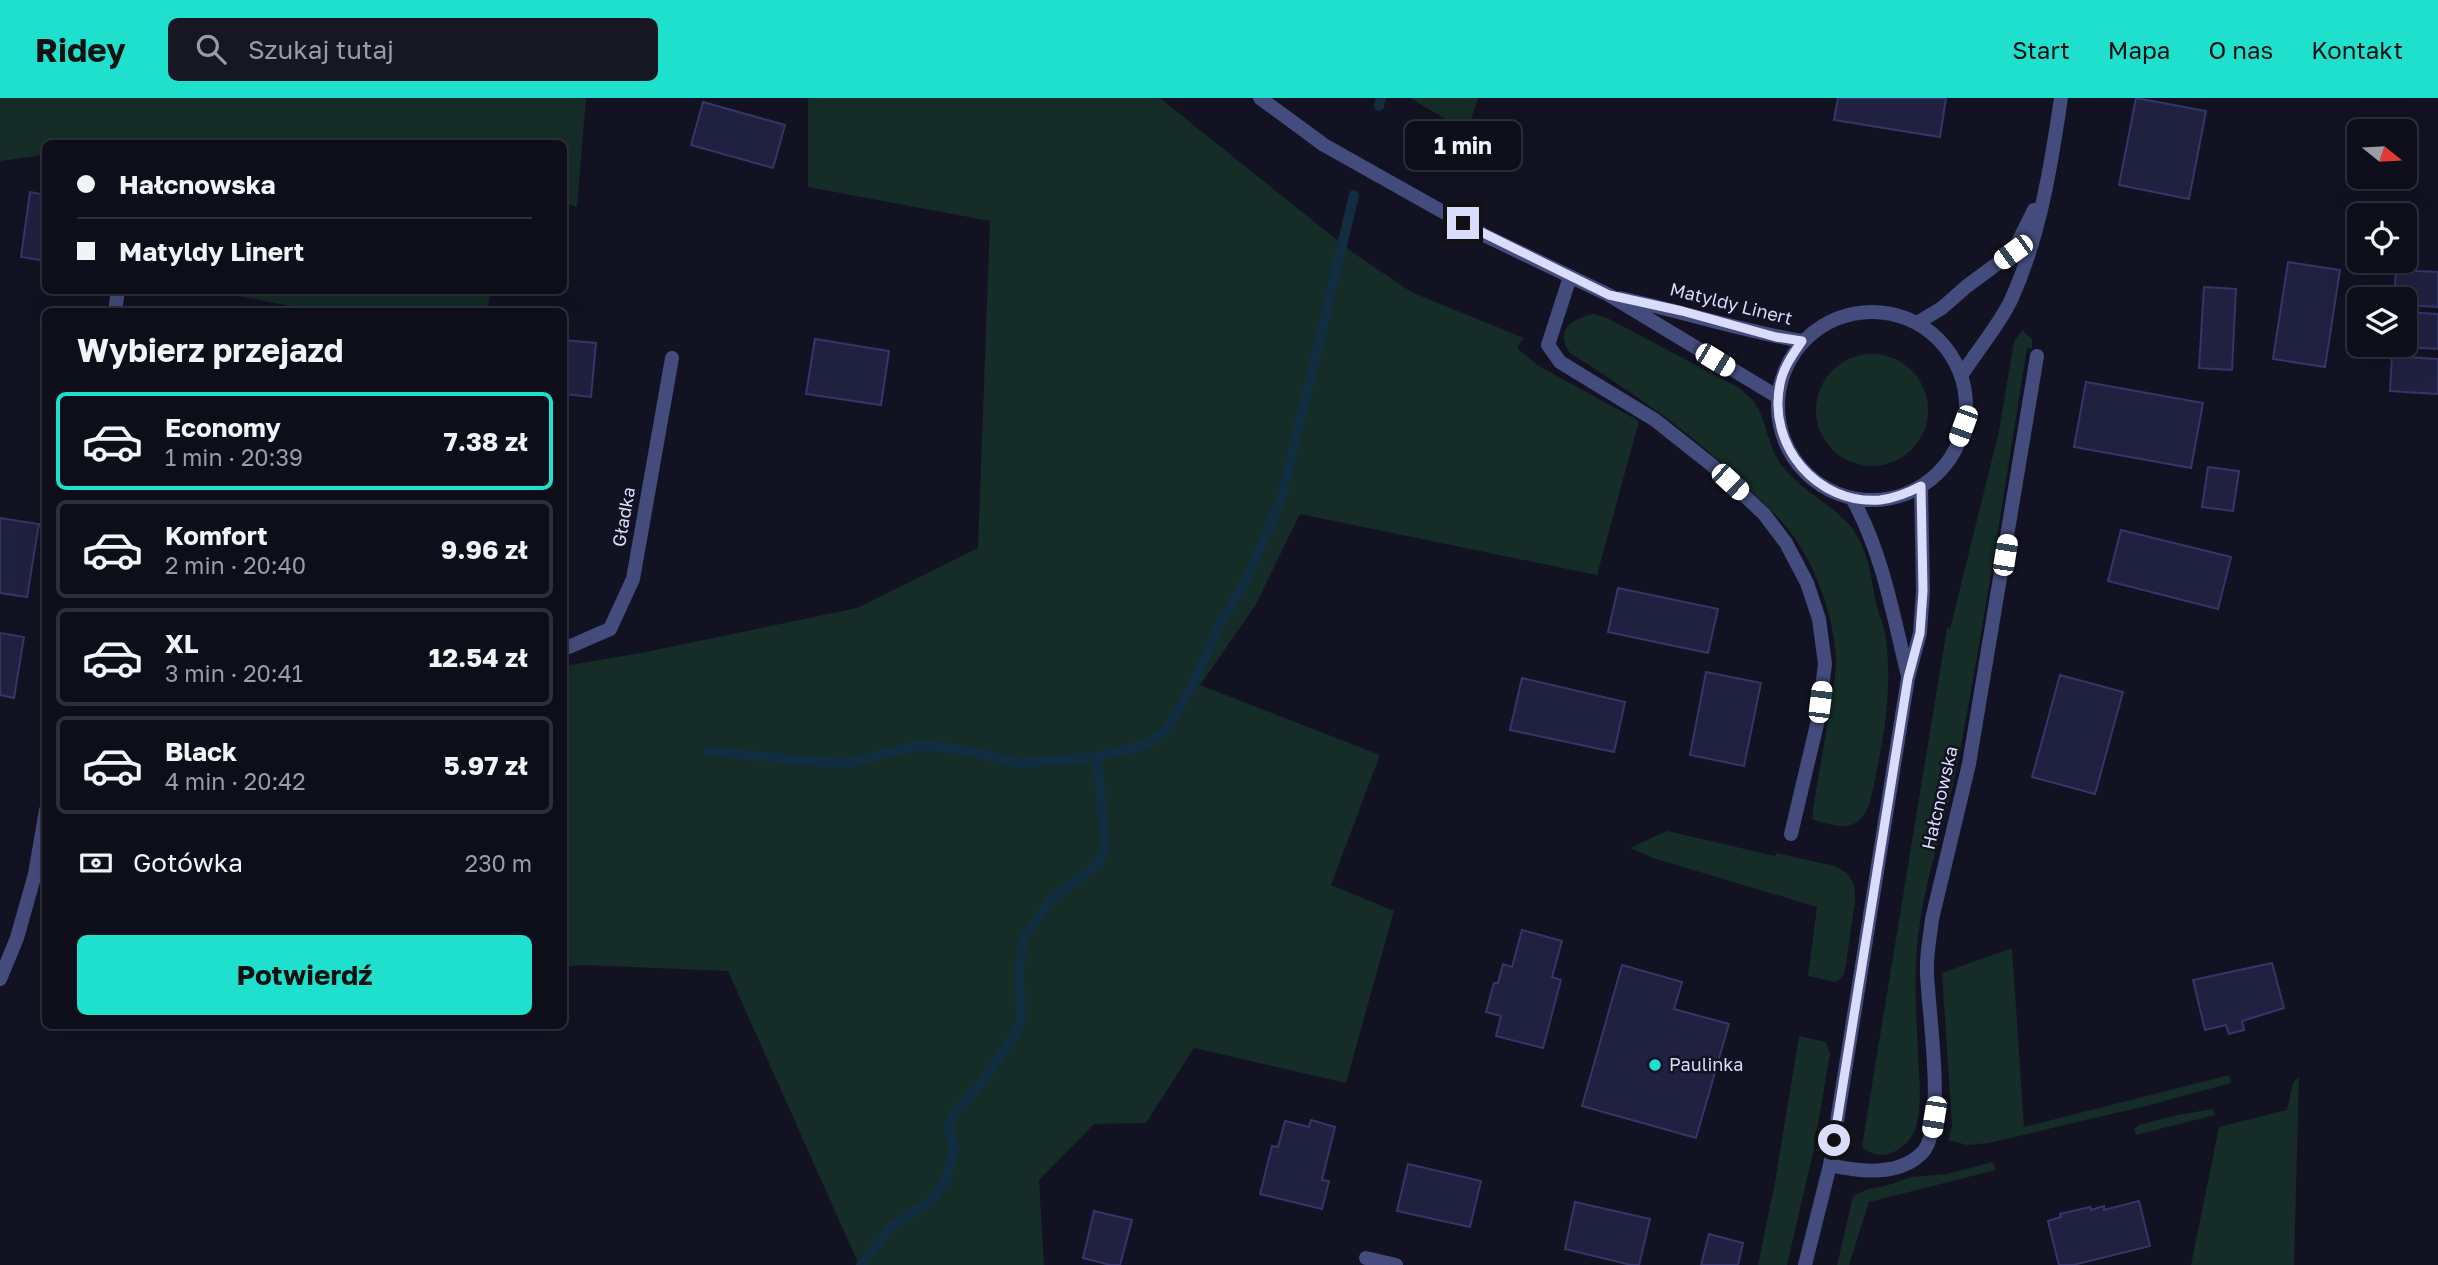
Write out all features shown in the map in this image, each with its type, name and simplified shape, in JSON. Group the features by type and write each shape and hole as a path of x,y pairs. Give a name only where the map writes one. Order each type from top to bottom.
{"street":[{"name":"Matyldy Linert","path":"1260,98 1324,145 1486,236 1609,295 1778,397"},
{"path":"1961,376 2011,301 2028,259 2048,181 2062,98"},
{"path":"1917,323 1942,308 2013,252 2048,181"},
{"path":"1570,277 1548,345 1560,362 1655,420 1713,466 1764,514 1786,543 1807,583 1819,619 1825,664 1818,720 1791,834"},
{"name":"Matyldy Linert","path":"1609,295 1682,311 1776,337 1802,341"},
{"path":"1857,312 1888,313 1917,323 1944,345 1961,376 1966,401 1963,426 1955,449 1940,470 1921,486 1895,497 1880,500 1852,498 1826,489 1805,472 1788,450 1779,425 1778,397 1785,368 1802,341 1827,322 1857,312"},
{"name":"Hałcnowska","path":"1830,1166 1863,1171 1891,1168 1908,1163 1923,1152 1930,1137 1934,1090 1927,972 1928,945 1969,764 2037,356"},
{"name":"Gładka","path":"567,648 610,629 633,579 672,358"},
{"path":"1805,1265 1830,1166 1908,678 1920,633 1923,591 1921,486"},
{"path":"1852,498 1879,555 1908,678"},
{"path":"0,979 17,937 36,874 42,836"},
{"path":"1366,1258 1396,1265"}],"green space":[{"path":"0,98 586,98 577,207 567,204 567,140 42,140 42,155 0,161"},
{"path":"808,98 1160,98 1352,252 1413,293 1524,338 1517,348 1537,365 1639,421 1597,575 1300,514 1255,606 1200,685 1380,755 1331,885 1394,911 1346,1083 1194,1048 1146,1123 1094,1124 1039,1180 1044,1265 859,1265 728,971 583,965 567,967 567,665 641,653 857,608 978,548 990,221 808,187"},
{"path":"1410,98 1478,98 1467,132"},
{"path":"226,294 490,294 488,308 302,308"},
{"path":"1593,314 1607,318 1736,386 1748,395 1758,408 1783,467 1799,484 1835,511 1857,535 1868,563 1885,633 1888,695 1871,798 1867,809 1856,823 1841,826 1812,819 1836,662 1829,613 1811,565 1779,519 1709,452 1642,400 1570,353 1565,345 1564,332 1578,319"},
{"path":"2022,330 2032,339 2032,349 2027,348 1958,762 1923,902 1918,938 1916,988 1919,1115 1914,1132 1903,1146 1887,1154 1878,1155 1862,1146 1947,628 1950,629 1999,431 2014,342"},
{"path":"1872,354 1893,358 1912,370 1924,389 1928,410 1924,431 1912,450 1893,462 1872,466 1851,462 1832,450 1820,431 1816,410 1820,389 1832,370 1851,358"},
{"path":"1667,831 1775,856 1776,853 1835,866 1847,873 1855,890 1855,902 1845,971 1841,979 1835,982 1808,976 1817,907 1653,858 1630,848"},
{"path":"2012,948 2024,1127 2229,1075 2231,1083 1989,1143 1967,1145 1948,1140 1952,1126 1942,973"},
{"path":"1799,1036 1826,1042 1830,1054 1813,1153 1787,1265 1758,1265 1775,1182"},
{"path":"2299,1076 2294,1265 2191,1265 2219,1127 2287,1110 2293,1083"},
{"path":"2213,1109 2215,1115 2136,1135 2134,1129 2139,1125 2177,1115"},
{"path":"1993,1162 1996,1170 1869,1202 1849,1265 1837,1265 1853,1196 1912,1177 1946,1174"}],"building":[{"path":"1838,98 1946,98 1940,137 1834,120"},
{"path":"2136,98 2206,111 2189,199 2119,185"},
{"path":"703,102 785,125 773,168 691,145"},
{"path":"30,192 42,194 42,260 21,257"},
{"path":"2288,262 2340,270 2325,367 2273,359"},
{"path":"2438,272 2438,307 2417,306 2417,287 2395,287 2396,273"},
{"path":"2204,287 2236,289 2232,370 2199,368"},
{"path":"2417,313 2438,314 2438,349 2417,348"},
{"path":"815,339 889,351 881,405 806,394"},
{"path":"567,340 596,343 591,397 567,394"},
{"path":"2392,357 2438,359 2438,394 2390,391"},
{"path":"2086,382 2203,403 2191,468 2074,447"},
{"path":"2208,467 2239,471 2233,511 2202,507"},
{"path":"0,518 39,524 27,597 0,593"},
{"path":"2121,530 2231,557 2218,609 2108,581"},
{"path":"1618,588 1718,609 1708,653 1608,632"},
{"path":"0,633 24,637 14,698 0,695"},
{"path":"1706,672 1761,683 1744,766 1690,755"},
{"path":"2060,675 2123,692 2095,794 2032,777"},
{"path":"1522,678 1625,702 1614,752 1510,730"},
{"path":"1522,930 1562,941 1552,977 1561,980 1543,1048 1496,1036 1501,1016 1486,1012 1494,983 1498,983 1503,964 1512,967"},
{"path":"2272,963 2284,1008 2242,1021 2244,1030 2229,1034 2226,1025 2205,1030 2193,980"},
{"name":"Paulinka","path":"1622,965 1682,982 1674,1009 1729,1024 1696,1138 1582,1106"},
{"path":"1311,1120 1335,1127 1322,1180 1329,1181 1322,1209 1260,1194 1272,1146 1278,1147 1285,1121 1309,1127"},
{"path":"1408,1164 1481,1181 1470,1227 1397,1211"},
{"path":"2139,1201 2150,1246 2073,1265 2059,1265 2048,1221 2061,1217 2060,1214 2090,1207 2091,1210 2104,1206 2104,1210"},
{"path":"1575,1202 1650,1219 1639,1265 1565,1249"},
{"path":"1094,1211 1132,1220 1120,1265 1083,1258"},
{"path":"1709,1234 1743,1243 1738,1265 1701,1265"}],"waterway":[{"path":"1379,106 1381,98"},
{"path":"861,1265 892,1226 932,1200 945,1183 954,1150 949,1128 953,1114 976,1090 1013,1038 1021,1020 1019,971 1024,936 1050,901 1099,863 1105,845 1097,757 1146,745 1167,729 1192,686 1219,626 1247,578 1282,497 1354,195"},
{"path":"708,751 849,763 920,745 966,750 1019,763 1097,757"}],"place":[{"name":"Paulinka","path":"1655,1065"}],"route":[{"path":"1463,223 1609,295 1682,311 1776,337 1802,341 1785,368 1778,397 1779,425 1788,450 1805,472 1826,489 1866,500 1895,497 1921,486 1923,591 1920,633 1908,678 1834,1140"}]}
